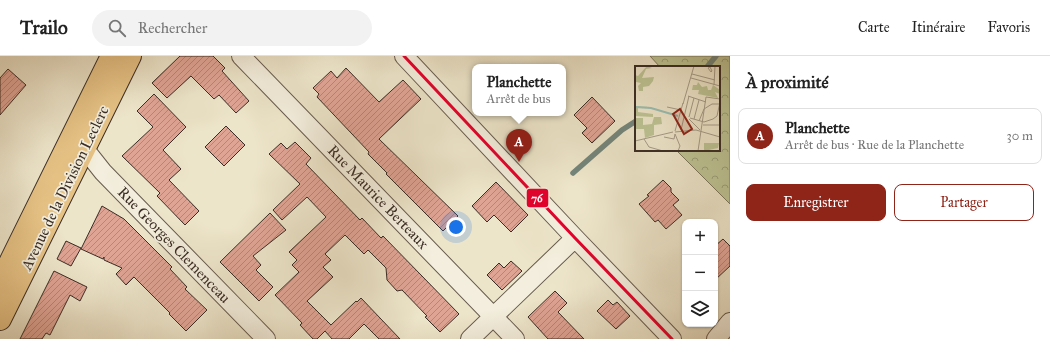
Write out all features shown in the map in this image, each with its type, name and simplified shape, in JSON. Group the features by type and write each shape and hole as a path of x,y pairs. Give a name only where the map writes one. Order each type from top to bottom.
{"main road":[{"name":"Avenue de la Division Leclerc","path":"0,283 112,56"},
{"name":"Avenue de la Division Leclerc","path":"0,320 130,56"}],"street":[{"name":"Rue Maurice Berteaux","path":"242,56 515,339"},
{"path":"404,56 672,339"},
{"name":"Rue Georges Clemenceau","path":"84,148 103,172 266,339"},
{"path":"50,182 62,174 80,166 89,167 103,172"},
{"path":"470,339 575,238"},
{"path":"716,339 730,322"}],"green space":[{"path":"650,56 730,56 730,204 677,151 720,151 720,66 659,66"}],"building":[{"path":"180,56 213,56 225,68 222,71 249,101 236,113 219,95 214,99 191,76 167,98 152,83"},
{"path":"346,68 379,102 403,80 421,99 379,139 458,216 443,231 386,174 387,173 368,154 369,152 317,97 319,94 313,88 331,71 337,78"},
{"path":"8,69 26,85 0,115 0,78"},
{"path":"154,94 186,127 163,150 181,169 169,180 199,211 185,225 157,196 160,193 122,156 153,127 137,111"},
{"path":"592,97 615,121 592,143 582,133 587,128 574,115"},
{"path":"226,126 245,145 224,166 205,147"},
{"path":"295,142 311,158 306,164 360,220 362,218 381,238 383,236 459,314 440,332 402,290 397,291 387,280 386,268 368,250 364,254 345,235 325,254 331,260 323,267 333,277 307,301 331,325 361,298 400,339 379,339 364,324 349,339 332,339 325,331 317,339 313,339 300,325 302,323 275,295 299,272 292,265 297,260 289,252 326,217 307,197 282,220 273,210 300,184 269,154 281,143 287,149"},
{"path":"663,180 671,188 671,192 679,200 673,205 682,215 666,229 658,220 655,222 639,204 649,196 647,195"},
{"path":"496,182 528,215 511,232 494,215 487,222 472,206"},
{"path":"102,206 124,219 172,267 170,269 187,287 185,289 207,310 186,331 134,277 126,285 116,274 122,268 104,260 104,257 103,259 81,249"},
{"path":"270,213 286,230 253,256 261,265 256,270 273,287 259,301 220,262"},
{"path":"723,239 730,246 730,266 718,277 718,255 718,243"},
{"path":"66,241 81,248 71,266 57,259"},
{"path":"511,261 522,271 502,290 487,275 499,263 504,268"},
{"path":"54,271 87,287 80,301 70,295 50,335 46,333 42,339 20,339"},
{"path":"555,291 567,303 558,312 584,339 548,339 528,317"},
{"path":"608,300 613,305 617,302 630,316 616,329 597,311"}],"waterway":[{"path":"708,66 716,56"},
{"path":"573,173 622,130 635,122"}],"transit line":[{"name":"76","path":"404,56 672,339"}],"place":[{"name":"Planchette","path":"519,162"}]}
